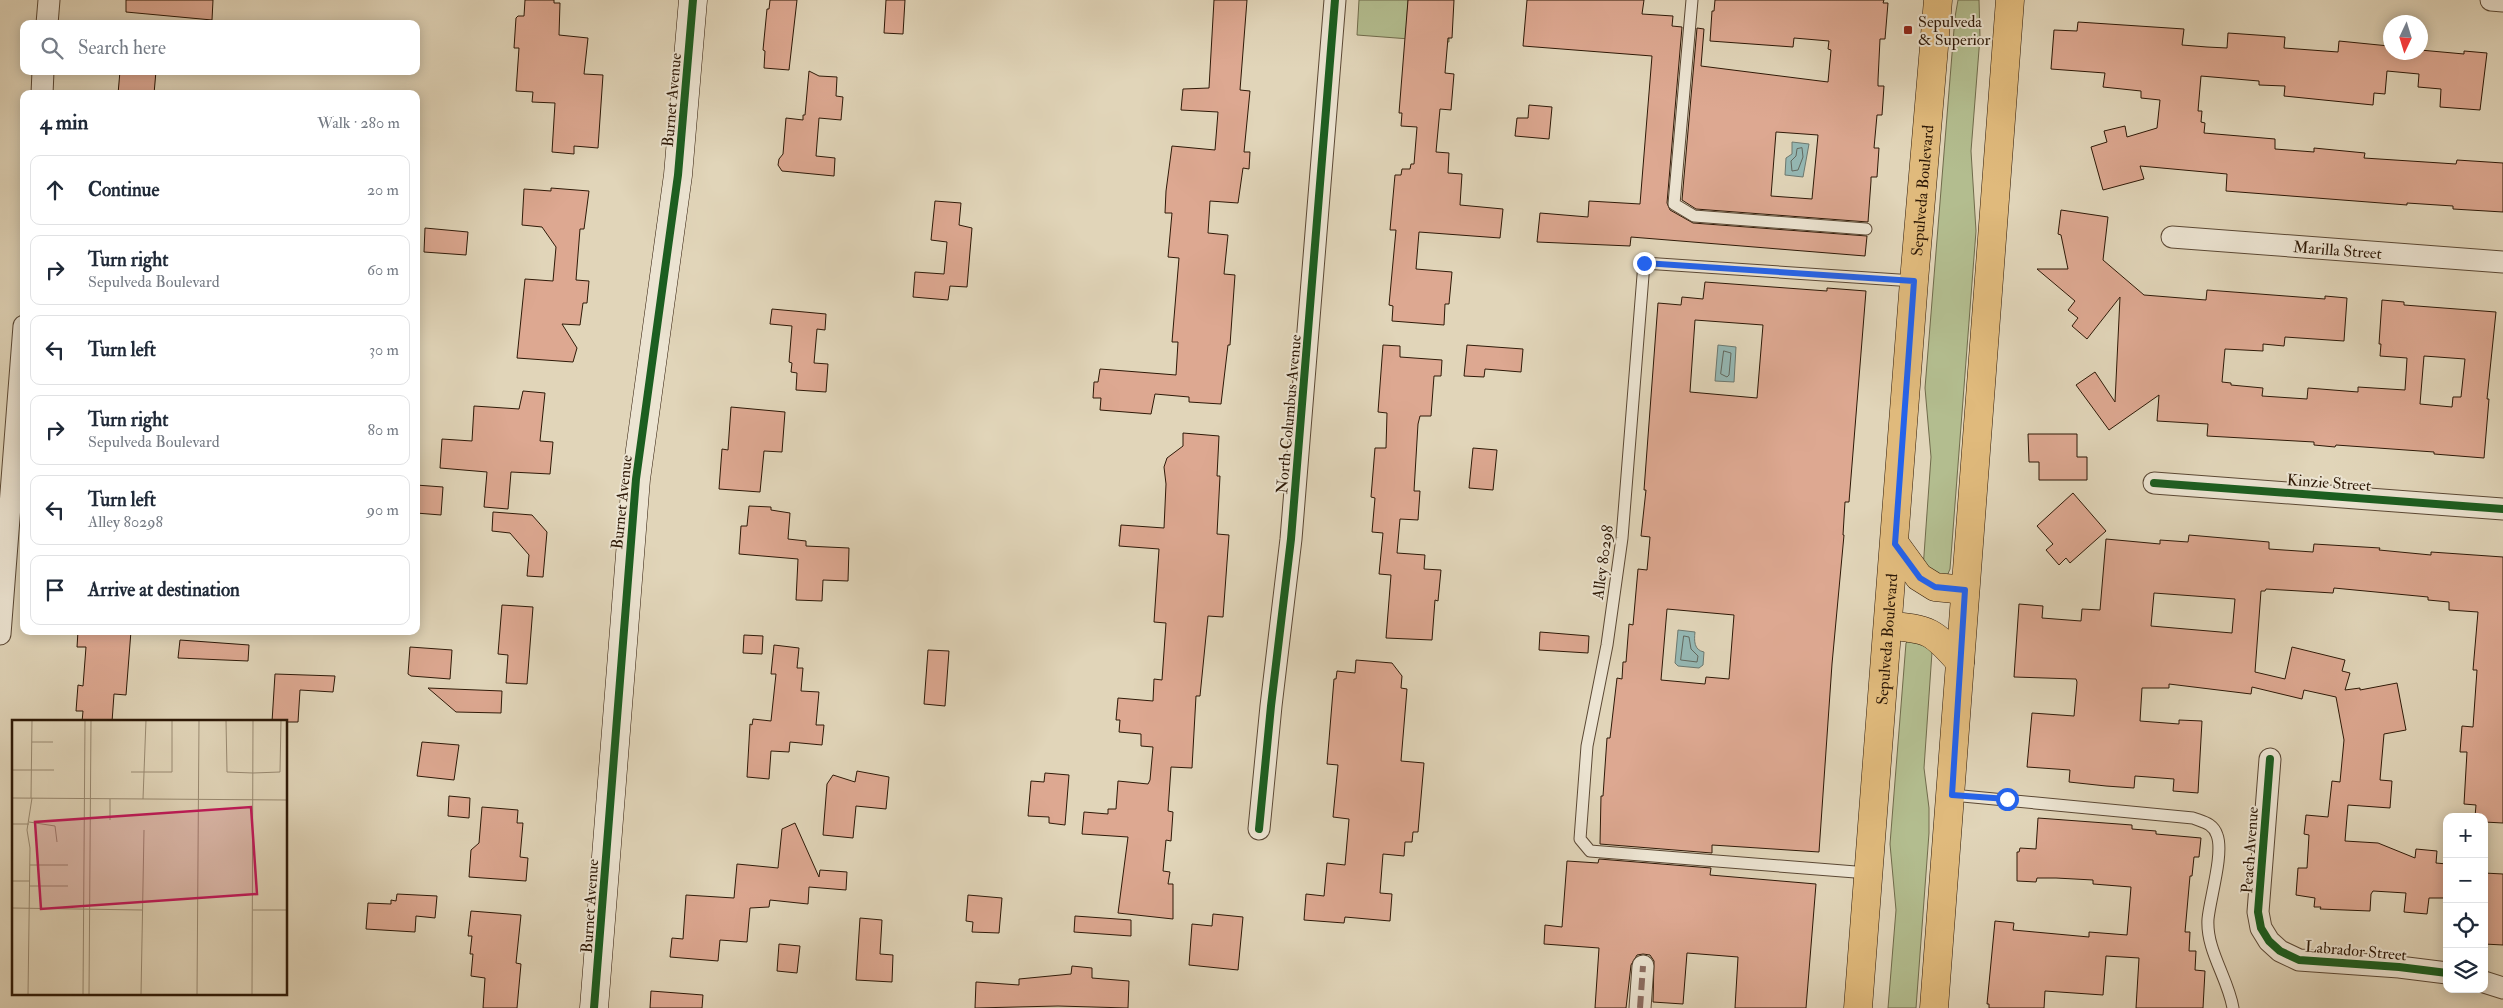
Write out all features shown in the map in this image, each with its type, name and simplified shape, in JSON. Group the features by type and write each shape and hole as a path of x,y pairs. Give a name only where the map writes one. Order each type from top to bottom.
{"main road":[{"name":"Sepulveda Boulevard","path":"1858,1008 1914,281 1938,0"},
{"path":"1934,1008 1952,795 1965,590 2010,0"},
{"path":"1895,544 1920,578 1935,587 1965,590"},
{"path":"1888,626 1915,627 1937,636 1960,662"}],"street":[{"path":"47,20 49,0"},
{"name":"Burnet Avenue","path":"594,1008 636,478 678,175 693,0"},
{"name":"North Columbus Avenue","path":"1260,829 1271,706 1291,539 1335,0"},
{"path":"2491,0 2503,1"},
{"path":"42,90 44,75"},
{"name":"Marilla Street","path":"2172,237 2503,262"},
{"path":"0,634 20,377"},
{"name":"Kinzie Street","path":"2154,483 2503,509"},
{"name":"Peach Avenue","path":"2269,941 2261,928 2258,912 2270,759"},
{"name":"Labrador Street","path":"2269,941 2280,951 2299,960 2399,967 2443,972"},
{"path":"1640,1008 1643,966"},
{"path":"2488,983 2503,988"}],"lane":[{"path":"1692,0 1674,204 1694,216 1866,229"},
{"name":"Alley 80298","path":"1868,873 1590,851 1580,839 1586,755 1607,645 1622,538 1644,263 1914,281"},
{"path":"1952,795 2193,818 2211,824 2218,835 2218,853 2208,920 2210,937 2233,1008"}],"green space":[{"path":"1359,0 1408,0 1406,35 1449,38 1449,42 1357,35"},
{"path":"1958,0 1979,0 1980,37 1971,151 1976,231 1950,569 1947,576 1923,569 1931,457 1925,388 1955,17"},
{"path":"1915,635 1932,652 1924,768 1929,808 1929,833 1916,1008 1888,1008 1896,910 1890,844 1906,643"}],"water":[{"path":"1792,142 1809,144 1803,177 1785,175 1786,158 1792,154"},
{"path":"1718,345 1736,347 1734,382 1715,381"},
{"path":"1678,630 1695,632 1696,647 1704,652 1703,665 1699,668 1678,666 1675,663"}],"building":[{"path":"126,0 213,0 212,20 126,12"},
{"path":"525,0 554,0 554,3 560,3 559,35 588,38 584,74 603,75 598,148 574,146 574,154 552,152 555,103 532,102 533,92 516,91 519,48 514,48 516,18 524,16"},
{"path":"770,0 797,0 789,70 764,68 765,51 763,50 767,9 769,9"},
{"path":"886,0 905,0 903,34 884,33"},
{"path":"1214,0 1247,0 1240,90 1250,91 1244,152 1250,152 1249,169 1243,168 1238,203 1210,201 1208,233 1228,235 1224,274 1235,275 1230,345 1228,345 1221,404 1189,402 1189,397 1155,394 1151,414 1100,410 1101,398 1093,398 1094,382 1098,382 1100,369 1176,375 1178,342 1172,342 1179,258 1168,257 1172,213 1165,213 1166,191 1172,146 1215,150 1218,112 1181,110 1183,89 1209,88"},
{"path":"1408,0 1454,0 1452,38 1448,38 1445,73 1454,74 1451,110 1440,109 1436,152 1449,153 1448,173 1462,174 1460,205 1503,209 1500,238 1419,232 1416,269 1452,272 1449,304 1445,304 1444,325 1392,321 1393,306 1389,305 1396,230 1390,230 1395,175 1401,175 1402,169 1410,169 1411,164 1414,164 1417,127 1401,126 1402,113 1399,113"},
{"path":"1527,0 1644,0 1642,14 1673,16 1672,26 1682,27 1667,203 1670,210 1693,223 1867,236 1865,256 1631,237 1630,246 1537,242 1540,213 1588,217 1589,201 1640,204 1652,56 1523,46"},
{"path":"1715,0 1884,0 1883,3 1888,3 1885,39 1880,39 1878,86 1884,86 1882,115 1877,115 1874,148 1879,148 1877,177 1871,177 1868,222 1696,209 1682,200 1697,28 1704,29 1701,66 1828,82 1831,50 1828,49 1829,41 1794,38 1793,47 1710,41 1712,11 1714,11","holes":["1776,132 1818,135 1812,199 1771,196"]},
{"path":"2078,22 2184,29 2182,45 2227,48 2228,33 2285,37 2284,48 2338,52 2339,41 2383,45 2383,60 2428,60 2428,51 2464,54 2464,51 2487,53 2480,110 2440,107 2441,89 2418,87 2419,74 2387,71 2385,94 2374,93 2373,105 2284,96 2285,86 2259,85 2259,81 2201,76 2198,111 2202,111 2201,122 2205,123 2204,133 2275,139 2275,149 2314,152 2314,148 2365,153 2364,158 2456,164 2457,160 2503,163 2503,212 2453,209 2453,206 2407,203 2407,205 2226,191 2227,174 2140,166 2144,179 2103,190 2091,147 2107,142 2104,131 2125,126 2127,137 2157,128 2160,100 2141,98 2141,91 2103,87 2105,73 2051,69 2054,30 2077,31"},
{"path":"809,71 819,76 837,77 836,96 843,97 841,120 819,118 816,156 835,158 834,176 782,171 778,165 779,159 783,154 786,118 803,120 803,115 805,115"},
{"path":"120,75 156,75 154,90 118,90"},
{"path":"1529,105 1552,107 1549,139 1515,136 1517,118 1528,118"},
{"path":"551,188 589,191 584,229 580,229 576,280 589,281 587,303 583,303 580,325 562,324 577,348 573,362 517,358 525,279 553,281 556,247 542,227 522,225 524,189 551,191"},
{"path":"935,201 961,203 959,225 972,228 967,287 950,286 948,300 913,297 915,272 944,274 947,242 931,240"},
{"path":"2061,210 2108,217 2103,260 2144,295 2206,300 2207,290 2325,299 2325,296 2347,298 2344,341 2285,337 2284,346 2263,344 2263,351 2225,349 2222,382 2231,383 2231,385 2263,388 2262,396 2307,399 2308,388 2358,392 2358,387 2405,390 2407,358 2380,356 2382,300 2404,302 2404,305 2496,312 2487,399 2489,399 2484,458 2434,454 2434,452 2336,445 2335,447 2314,445 2314,442 2207,436 2208,424 2157,421 2159,395 2109,430 2076,385 2095,372 2115,402 2120,297 2087,339 2072,326 2078,318 2068,310 2075,301 2037,269 2068,269 2061,235 2058,234","holes":["2424,356 2465,359 2461,397 2453,397 2452,407 2420,404"]},
{"path":"425,228 468,232 466,255 424,252"},
{"path":"1705,282 1827,291 1827,288 1866,291 1849,502 1845,502 1819,852 1712,845 1712,853 1600,844 1601,796 1603,796 1607,738 1610,738 1617,678 1622,679 1623,662 1626,662 1629,624 1633,625 1638,569 1647,570 1650,537 1641,536 1646,490 1644,490 1658,303 1681,305 1682,297 1703,299","holes":["1695,320 1763,325 1757,398 1690,392","1667,609 1734,615 1729,679 1706,677 1705,684 1661,680"]},
{"path":"772,309 826,314 825,330 817,329 814,363 828,364 826,392 796,390 797,373 791,372 792,363 789,362 792,326 770,324"},
{"path":"1383,345 1400,346 1400,357 1442,360 1441,376 1434,376 1431,416 1420,416 1418,424 1414,491 1420,491 1418,520 1400,519 1397,553 1425,555 1424,569 1441,570 1438,601 1435,600 1432,640 1386,638 1391,575 1379,574 1383,533 1372,532 1375,498 1371,497 1375,448 1386,448 1387,413 1378,412"},
{"path":"1467,345 1523,349 1521,372 1485,369 1484,377 1464,376"},
{"path":"523,391 545,393 540,441 553,442 550,474 511,472 508,509 484,507 487,472 440,468 442,439 472,441 474,406 519,409"},
{"path":"731,407 785,412 782,452 764,451 760,492 719,489 722,449 728,450"},
{"path":"1183,433 1219,436 1217,476 1220,476 1217,534 1229,535 1223,617 1208,616 1200,696 1196,696 1192,768 1171,767 1168,811 1173,812 1171,841 1166,840 1163,871 1170,872 1168,884 1173,884 1173,919 1118,913 1128,837 1082,834 1084,812 1108,814 1108,809 1116,809 1118,781 1148,784 1150,780 1153,747 1141,746 1141,734 1119,732 1120,720 1116,720 1118,698 1153,701 1154,679 1162,680 1166,623 1154,622 1159,549 1119,546 1121,525 1164,528 1166,484 1164,467 1167,458 1183,446"},
{"path":"2028,434 2077,434 2077,457 2087,457 2087,480 2039,480 2039,462 2029,462"},
{"path":"1473,448 1497,450 1493,490 1469,488"},
{"path":"420,485 443,487 441,515 420,513"},
{"path":"2073,493 2106,531 2070,563 2066,558 2059,565 2046,550 2053,544 2037,526"},
{"path":"749,506 771,507 771,510 790,513 788,539 806,541 806,546 849,548 848,581 823,580 822,601 796,600 798,559 739,554 741,526 747,526"},
{"path":"493,512 532,515 547,532 543,577 527,576 529,555 510,533 492,531"},
{"path":"2189,535 2269,542 2269,549 2313,552 2314,544 2380,548 2379,550 2431,555 2431,552 2503,557 2503,823 2488,822 2488,813 2475,813 2476,805 2464,804 2467,752 2460,752 2462,726 2473,727 2477,670 2473,670 2478,612 2449,610 2449,602 2428,600 2428,597 2334,588 2333,593 2266,589 2261,591 2255,672 2285,679 2292,647 2345,660 2342,671 2350,673 2345,690 2360,688 2360,690 2397,683 2406,730 2384,734 2380,780 2392,781 2390,808 2348,805 2345,841 2378,843 2415,858 2416,849 2437,851 2436,863 2443,864 2443,898 2429,898 2427,914 2404,912 2406,893 2373,891 2371,894 2370,911 2320,909 2321,907 2314,907 2315,898 2296,895 2298,868 2307,868 2309,835 2304,834 2306,815 2328,817 2332,781 2340,782 2344,740 2336,697 2304,690 2302,699 2252,687 2251,694 2169,684 2169,688 2142,688 2140,721 2179,724 2179,720 2202,721 2198,793 2173,791 2174,779 2135,776 2134,788 2106,786 2069,782 2070,770 2027,767 2032,713 2074,716 2077,682 2076,679 2014,677 2019,604 2043,606 2042,618 2081,621 2082,609 2100,610 2106,539 2160,544 2160,540 2188,542","holes":["2154,593 2235,599 2232,633 2151,626"]},
{"path":"502,605 533,607 527,684 506,683 508,655 498,654"},
{"path":"1540,632 1589,636 1588,653 1539,650"},
{"path":"78,635 131,635 126,695 114,694 112,720 82,720 83,711 76,711 78,685 83,686 86,647 77,647"},
{"path":"744,635 763,636 762,654 743,653"},
{"path":"180,640 249,645 248,661 178,658"},
{"path":"774,645 799,648 797,668 803,668 801,691 819,692 816,725 824,725 822,745 790,742 789,752 771,751 769,779 747,777 750,724 752,725 753,719 771,721 776,674 771,674"},
{"path":"410,647 452,650 450,679 411,676 408,674"},
{"path":"928,650 949,651 945,706 924,704"},
{"path":"1356,660 1392,663 1402,676 1401,688 1407,689 1401,761 1424,763 1418,832 1413,832 1412,842 1405,842 1404,856 1383,854 1380,893 1392,894 1390,921 1345,917 1344,923 1304,920 1306,894 1324,896 1327,863 1345,865 1349,819 1333,817 1338,765 1327,764 1334,679 1336,679 1337,671 1355,673"},
{"path":"275,674 335,676 333,692 300,690 298,722 272,720"},
{"path":"428,688 502,691 501,713 456,712"},
{"path":"422,742 459,745 454,780 417,776"},
{"path":"857,771 889,777 886,809 856,806 853,838 823,835 827,784 833,775 855,782"},
{"path":"1045,773 1069,775 1065,825 1049,823 1049,817 1028,816 1031,781 1044,782"},
{"path":"449,796 470,798 469,818 448,816"},
{"path":"482,807 518,810 517,823 523,823 520,857 528,858 526,881 469,877 471,850 479,843"},
{"path":"2038,818 2132,825 2132,829 2156,831 2156,834 2201,838 2199,857 2194,857 2192,876 2190,876 2185,932 2190,932 2189,951 2196,951 2195,970 2205,971 2203,1008 2136,1008 2139,958 2106,956 2103,995 2045,991 2044,1008 1989,1008 1989,1004 1987,1004 1995,921 2014,923 2013,930 2089,937 2089,932 2127,935 2131,887 2093,884 2093,880 2056,878 2037,878 2036,882 2017,881 2017,852 2019,852 2020,848 2036,849"},
{"path":"795,823 819,877 820,870 847,872 846,890 809,887 808,904 770,900 769,907 750,908 747,942 720,940 718,961 670,957 672,938 683,939 686,895 734,898 737,864 778,868 782,829"},
{"path":"1599,859 1711,868 1710,875 1816,884 1806,1008 1735,1008 1738,957 1687,953 1683,1004 1653,1002 1654,961 1650,955 1643,954 1637,955 1631,965 1626,1008 1595,1008 1599,948 1544,944 1545,925 1562,927 1567,861 1598,863"},
{"path":"2488,873 2503,874 2503,945 2488,944"},
{"path":"397,894 437,896 435,918 416,916 415,932 366,929 368,903 391,904 391,900 396,901"},
{"path":"968,895 1002,898 999,933 972,932 973,922 966,921"},
{"path":"471,911 521,915 516,963 521,964 517,1008 483,1008 485,978 471,976 473,954 470,954 472,936 468,936"},
{"path":"1213,914 1243,917 1238,970 1189,965 1192,924 1212,926"},
{"path":"1075,916 1131,920 1131,936 1074,932"},
{"path":"860,918 882,920 880,954 893,955 892,982 856,980"},
{"path":"779,944 800,946 797,973 777,971"},
{"path":"1072,966 1092,968 1092,978 1129,981 1128,1008 1058,1006 975,1008 976,982 1019,985 1019,979 1071,974"},
{"path":"651,991 703,995 702,1008 650,1008"}],"marked path":[{"path":"1640,1008 1643,966"}],"cycle path":[{"path":"594,1008 636,479 678,175 693,0"},
{"path":"1259,829 1271,706 1291,539 1335,0"},
{"path":"2154,483 2503,509"},
{"path":"2270,759 2258,912 2261,928 2269,941 2280,951 2299,960 2399,967 2443,972"}],"place":[{"name":"Sepulveda & Superior","path":"1908,30"}],"route":[{"path":"1644,263 1914,281 1895,544 1920,578 1935,587 1965,590 1952,795 2007,799"}]}
